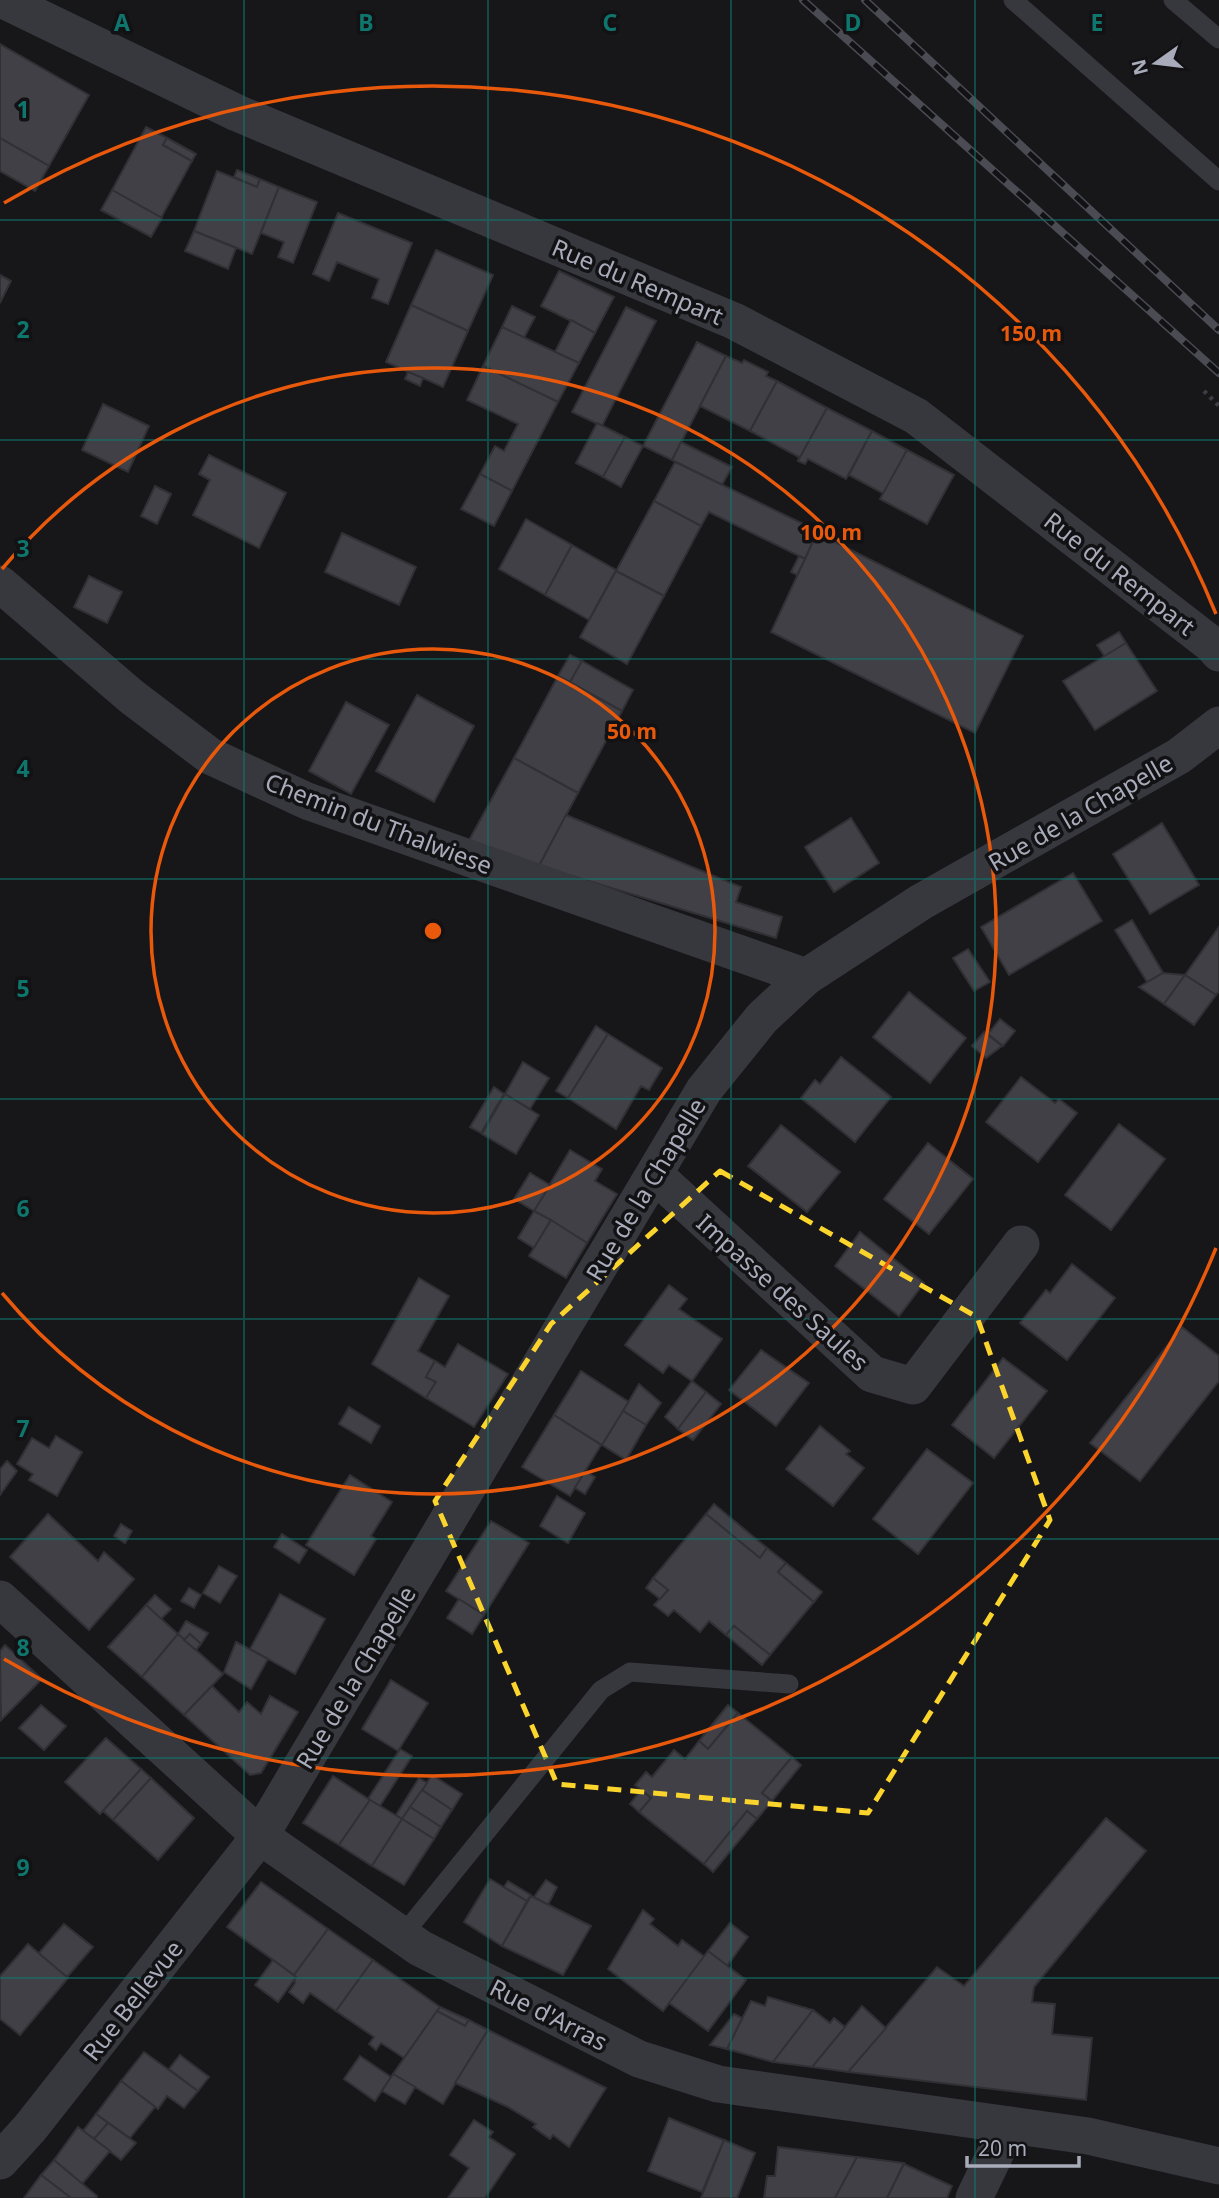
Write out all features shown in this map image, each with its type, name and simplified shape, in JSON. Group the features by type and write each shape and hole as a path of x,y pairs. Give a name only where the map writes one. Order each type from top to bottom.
{"street":[{"name":"Rue du Rempart","path":"3,0 237,113 734,321 916,416 1211,644 1219,653"},
{"name":"Chemin du Thalwiese","path":"0,584 132,697 210,756 307,801 806,977"},
{"name":"Rue de la Chapelle","path":"260,1836 704,1090 762,1018 806,977 921,902 1179,756 1212,741"},
{"name":"Impasse des Saules","path":"655,1175 872,1374 913,1386 1021,1244"},
{"name":"Rue d'Arras","path":"0,1599 260,1836 420,1948 639,2059 718,2084 1088,2136 1219,2166"},
{"name":"Rue Bellevue","path":"0,2161 30,2129 260,1836"},
{"path":"974,2198 1009,2125"}],"lane":[{"path":"1013,0 1219,181"},
{"path":"1173,0 1219,39"},
{"path":"402,1936 601,1690 630,1672 789,1684"}],"path":[{"path":"1204,391 1219,406"}],"highlighted area":[{"path":"720,1171 977,1317 1050,1520 868,1813 557,1784 435,1501 551,1324"}],"building":[{"path":"0,44 89,95 49,166 0,138"},
{"path":"146,127 167,138 163,145 192,161 161,218 112,190"},
{"path":"0,138 49,166 35,191 0,171"},
{"path":"167,138 196,154 192,161 163,145"},
{"path":"237,170 260,179 257,187 234,177"},
{"path":"217,171 257,187 260,179 279,187 252,254 194,231"},
{"path":"279,187 317,202 293,263 278,257 284,242 261,233"},
{"path":"112,190 162,218 151,237 101,210"},
{"path":"338,213 412,243 388,304 372,298 379,279 337,262 329,281 313,274"},
{"path":"194,231 236,248 228,269 185,251"},
{"path":"436,250 493,275 468,331 411,305"},
{"path":"559,271 614,297 595,333 541,306"},
{"path":"0,275 11,281 0,303"},
{"path":"411,305 468,331 443,387 386,362"},
{"path":"512,306 535,317 524,338 502,327"},
{"path":"626,307 656,321 602,426 572,412"},
{"path":"571,320 595,333 579,363 555,352"},
{"path":"502,327 579,363 558,402 483,366"},
{"path":"697,342 726,356 672,460 643,446"},
{"path":"726,356 742,363 744,360 768,372 766,376 777,381 750,431 700,406"},
{"path":"483,366 558,402 512,491 480,474 495,446 504,451 518,424 467,400"},
{"path":"408,372 423,378 420,386 405,379"},
{"path":"777,381 827,408 798,461 799,457 750,431"},
{"path":"103,404 149,426 128,472 82,450"},
{"path":"827,408 872,431 846,479 808,459 805,464 798,461"},
{"path":"597,423 625,437 603,477 576,463"},
{"path":"872,431 907,450 884,494 849,475"},
{"path":"625,437 643,446 621,487 603,477"},
{"path":"681,442 732,467 722,485 672,460"},
{"path":"907,450 954,475 927,524 880,499"},
{"path":"209,455 286,493 259,548 193,515 210,480 199,474"},
{"path":"675,462 818,531 805,559 709,512 701,526 654,501"},
{"path":"480,474 512,491 494,526 461,509"},
{"path":"155,486 171,494 157,524 141,516"},
{"path":"654,501 701,526 664,596 616,571"},
{"path":"526,519 572,545 545,595 499,569"},
{"path":"342,533 416,567 399,605 325,572"},
{"path":"817,533 1023,636 975,733 771,632"},
{"path":"572,545 616,570 589,620 545,595"},
{"path":"799,556 805,559 797,575 791,572"},
{"path":"616,571 664,596 627,664 580,637"},
{"path":"89,576 122,592 107,623 74,607"},
{"path":"1119,632 1126,643 1105,657 1097,645"},
{"path":"1126,643 1157,691 1095,730 1063,681"},
{"path":"570,655 582,661 570,682 558,676"},
{"path":"582,661 633,690 622,711 570,682"},
{"path":"558,676 622,711 578,793 514,758"},
{"path":"417,695 474,726 434,802 376,771"},
{"path":"346,702 389,725 351,794 309,771"},
{"path":"514,758 578,793 539,866 467,844"},
{"path":"566,815 741,887 736,902 782,917 776,938 539,866"},
{"path":"851,818 879,863 834,892 805,847"},
{"path":"1162,823 1199,885 1150,914 1113,854"},
{"path":"1073,873 1102,921 1009,975 981,927"},
{"path":"1132,920 1163,973 1147,982 1115,930"},
{"path":"1219,927 1219,991 1216,995 1185,975"},
{"path":"968,949 990,982 974,991 953,958"},
{"path":"1163,973 1185,975 1164,1004 1139,987"},
{"path":"1185,975 1216,995 1194,1025 1164,1004"},
{"path":"909,992 966,1038 930,1083 873,1037"},
{"path":"1000,1019 1015,1031 1003,1046 988,1034"},
{"path":"596,1026 608,1034 568,1098 556,1091"},
{"path":"984,1032 1002,1046 986,1058 972,1046"},
{"path":"608,1034 662,1068 649,1090 641,1086 616,1129 568,1098"},
{"path":"841,1057 891,1097 855,1142 801,1098 815,1080 820,1084"},
{"path":"523,1062 549,1078 530,1109 505,1094"},
{"path":"1021,1077 1055,1103 1059,1099 1077,1113 1038,1162 986,1122"},
{"path":"494,1087 504,1094 481,1133 470,1127"},
{"path":"505,1094 539,1115 516,1154 482,1134"},
{"path":"1119,1124 1165,1159 1111,1230 1065,1195"},
{"path":"781,1125 840,1172 807,1212 748,1166"},
{"path":"928,1143 973,1179 929,1234 884,1199"},
{"path":"570,1150 602,1169 595,1181 617,1194 587,1243 534,1211"},
{"path":"530,1173 550,1185 534,1211 514,1199"},
{"path":"534,1211 551,1220 534,1248 518,1238"},
{"path":"551,1220 587,1243 566,1278 529,1256"},
{"path":"860,1232 924,1283 899,1316 835,1266"},
{"path":"1072,1264 1115,1298 1067,1360 1020,1323 1046,1290 1050,1293"},
{"path":"419,1278 449,1296 418,1351 435,1361 426,1377 436,1382 426,1398 372,1364"},
{"path":"669,1285 687,1299 679,1309 722,1339 692,1381 669,1365 663,1373 625,1345"},
{"path":"1182,1327 1219,1356 1219,1381 1140,1481 1090,1443"},
{"path":"458,1344 508,1374 474,1427 426,1398 436,1382 426,1377 435,1361 445,1367"},
{"path":"761,1350 809,1383 776,1426 729,1390"},
{"path":"1003,1358 1047,1391 994,1458 952,1425"},
{"path":"581,1371 629,1402 602,1445 554,1415"},
{"path":"692,1381 706,1392 678,1429 665,1417"},
{"path":"639,1384 661,1403 646,1425 623,1411"},
{"path":"706,1392 721,1404 693,1440 678,1429"},
{"path":"349,1407 380,1426 371,1443 339,1424"},
{"path":"623,1411 646,1425 626,1460 602,1445"},
{"path":"554,1415 601,1445 570,1496 522,1467"},
{"path":"820,1426 850,1451 846,1454 864,1468 833,1506 786,1469"},
{"path":"56,1436 82,1452 57,1496 29,1480 33,1474 17,1464 32,1438 49,1448"},
{"path":"927,1449 973,1483 918,1554 873,1519"},
{"path":"7,1461 17,1471 0,1495 0,1469"},
{"path":"585,1471 595,1477 585,1494 575,1488"},
{"path":"350,1475 392,1502 371,1536 376,1539 354,1575 306,1545"},
{"path":"557,1496 585,1513 568,1543 540,1526"},
{"path":"714,1504 767,1548 760,1558 706,1514"},
{"path":"48,1514 98,1561 104,1552 134,1579 89,1630 10,1557"},
{"path":"706,1514 760,1558 767,1548 786,1563 778,1572 814,1602 770,1655 734,1626 726,1635 709,1621 700,1632 674,1610 668,1616 654,1605 668,1590 653,1578"},
{"path":"491,1521 529,1543 484,1615 446,1591"},
{"path":"121,1524 132,1531 125,1543 114,1536"},
{"path":"282,1534 307,1550 299,1563 274,1547"},
{"path":"786,1563 822,1592 814,1602 778,1572"},
{"path":"219,1566 237,1576 220,1603 203,1593"},
{"path":"653,1578 668,1590 660,1599 646,1588"},
{"path":"189,1588 201,1595 194,1608 181,1601"},
{"path":"280,1594 325,1619 295,1674 250,1649"},
{"path":"155,1595 171,1609 161,1619 146,1605"},
{"path":"459,1599 484,1615 472,1634 447,1618"},
{"path":"146,1605 178,1634 142,1677 108,1647"},
{"path":"186,1621 208,1633 201,1644 190,1634 184,1640 178,1634"},
{"path":"734,1626 770,1655 762,1665 726,1635"},
{"path":"178,1634 223,1674 184,1715 142,1677"},
{"path":"190,1634 201,1644 196,1650 184,1640"},
{"path":"236,1642 268,1659 251,1689 224,1672"},
{"path":"5,1645 42,1679 1,1720 0,1651"},
{"path":"391,1680 428,1703 398,1751 362,1729"},
{"path":"212,1686 239,1712 247,1702 261,1714 270,1696 298,1712 261,1773 250,1775 184,1715"},
{"path":"41,1705 66,1726 44,1750 19,1728"},
{"path":"728,1705 738,1713 708,1749 699,1741"},
{"path":"738,1713 792,1757 762,1793 772,1801 757,1819 747,1811 704,1864 639,1812 651,1798 635,1785 646,1772 652,1777 674,1750 685,1759 699,1741 708,1749"},
{"path":"106,1738 141,1769 100,1814 65,1782"},
{"path":"400,1749 412,1756 380,1806 368,1799"},
{"path":"792,1757 801,1765 772,1801 762,1793"},
{"path":"141,1769 151,1778 113,1820 103,1811"},
{"path":"432,1775 462,1794 452,1810 422,1790"},
{"path":"333,1776 370,1800 339,1845 303,1823"},
{"path":"151,1778 194,1818 158,1860 113,1820"},
{"path":"419,1778 427,1783 402,1819 396,1815"},
{"path":"422,1790 452,1810 441,1827 410,1807"},
{"path":"641,1790 651,1798 639,1812 630,1804"},
{"path":"370,1800 402,1819 372,1866 339,1845"},
{"path":"410,1807 441,1827 434,1839 402,1819"},
{"path":"747,1811 757,1819 713,1872 704,1864"},
{"path":"1106,1818 1146,1851 1034,1987 1032,2002 1055,2004 1052,2034 1092,2038 1086,2100 848,2072 937,1967 964,1986"},
{"path":"402,1819 434,1839 404,1885 372,1866"},
{"path":"490,1879 527,1901 502,1946 464,1922"},
{"path":"546,1880 557,1887 548,1905 534,1897"},
{"path":"508,1881 531,1895 527,1901 504,1887"},
{"path":"261,1882 328,1929 294,1975 227,1927"},
{"path":"531,1896 591,1926 563,1975 502,1946"},
{"path":"643,1910 654,1919 650,1924 678,1946 682,1940 705,1957 663,2011 608,1969"},
{"path":"730,1923 748,1937 727,1966 708,1951"},
{"path":"64,1924 93,1947 67,1977 38,1954"},
{"path":"328,1929 373,1960 336,2011 310,1993 303,2003 289,1992 295,1983 294,1975"},
{"path":"28,1944 68,1978 20,2035 0,2019 0,1976"},
{"path":"708,1951 746,1980 708,2031 669,2003"},
{"path":"273,1960 296,1977 278,2002 255,1985"},
{"path":"373,1960 440,2007 404,2058 381,2043 376,2050 369,2044 374,2037 336,2011"},
{"path":"768,1997 813,2010 773,2062 727,2049 751,2001 765,2006"},
{"path":"862,2006 886,2028 848,2072 812,2067"},
{"path":"440,2007 469,2020 465,2026 437,2011"},
{"path":"813,2010 830,2023 834,2018 845,2027 812,2067 773,2062"},
{"path":"437,2011 465,2026 469,2020 488,2030 443,2104 393,2074"},
{"path":"734,2014 742,2018 727,2049 710,2045"},
{"path":"488,2030 606,2088 569,2147 553,2135 550,2139 533,2127 536,2124 508,2107 455,2083"},
{"path":"144,2052 198,2091 184,2108 167,2096 158,2109 121,2081"},
{"path":"180,2055 209,2077 198,2091 169,2069"},
{"path":"360,2056 391,2077 375,2101 344,2079"},
{"path":"393,2074 415,2087 405,2104 382,2091"},
{"path":"121,2081 155,2107 130,2138 96,2114"},
{"path":"96,2114 108,2123 94,2139 83,2131"},
{"path":"669,2118 724,2140 702,2192 648,2171"},
{"path":"474,2120 493,2132 489,2137 515,2154 485,2198 448,2198 469,2168 450,2155"},
{"path":"108,2123 136,2143 121,2160 94,2139"},
{"path":"78,2127 110,2151 82,2184 54,2160"},
{"path":"724,2140 755,2153 737,2198 701,2198"},
{"path":"778,2147 857,2157 835,2198 764,2198 767,2176 775,2176"},
{"path":"857,2157 904,2163 887,2198 835,2198"},
{"path":"54,2160 97,2196 96,2198 71,2198 41,2175"},
{"path":"904,2164 952,2186 947,2198 887,2198"},
{"path":"41,2175 71,2198 24,2198"}],"railway":[{"path":"803,0 1219,373"},
{"path":"865,0 1219,330"}]}
